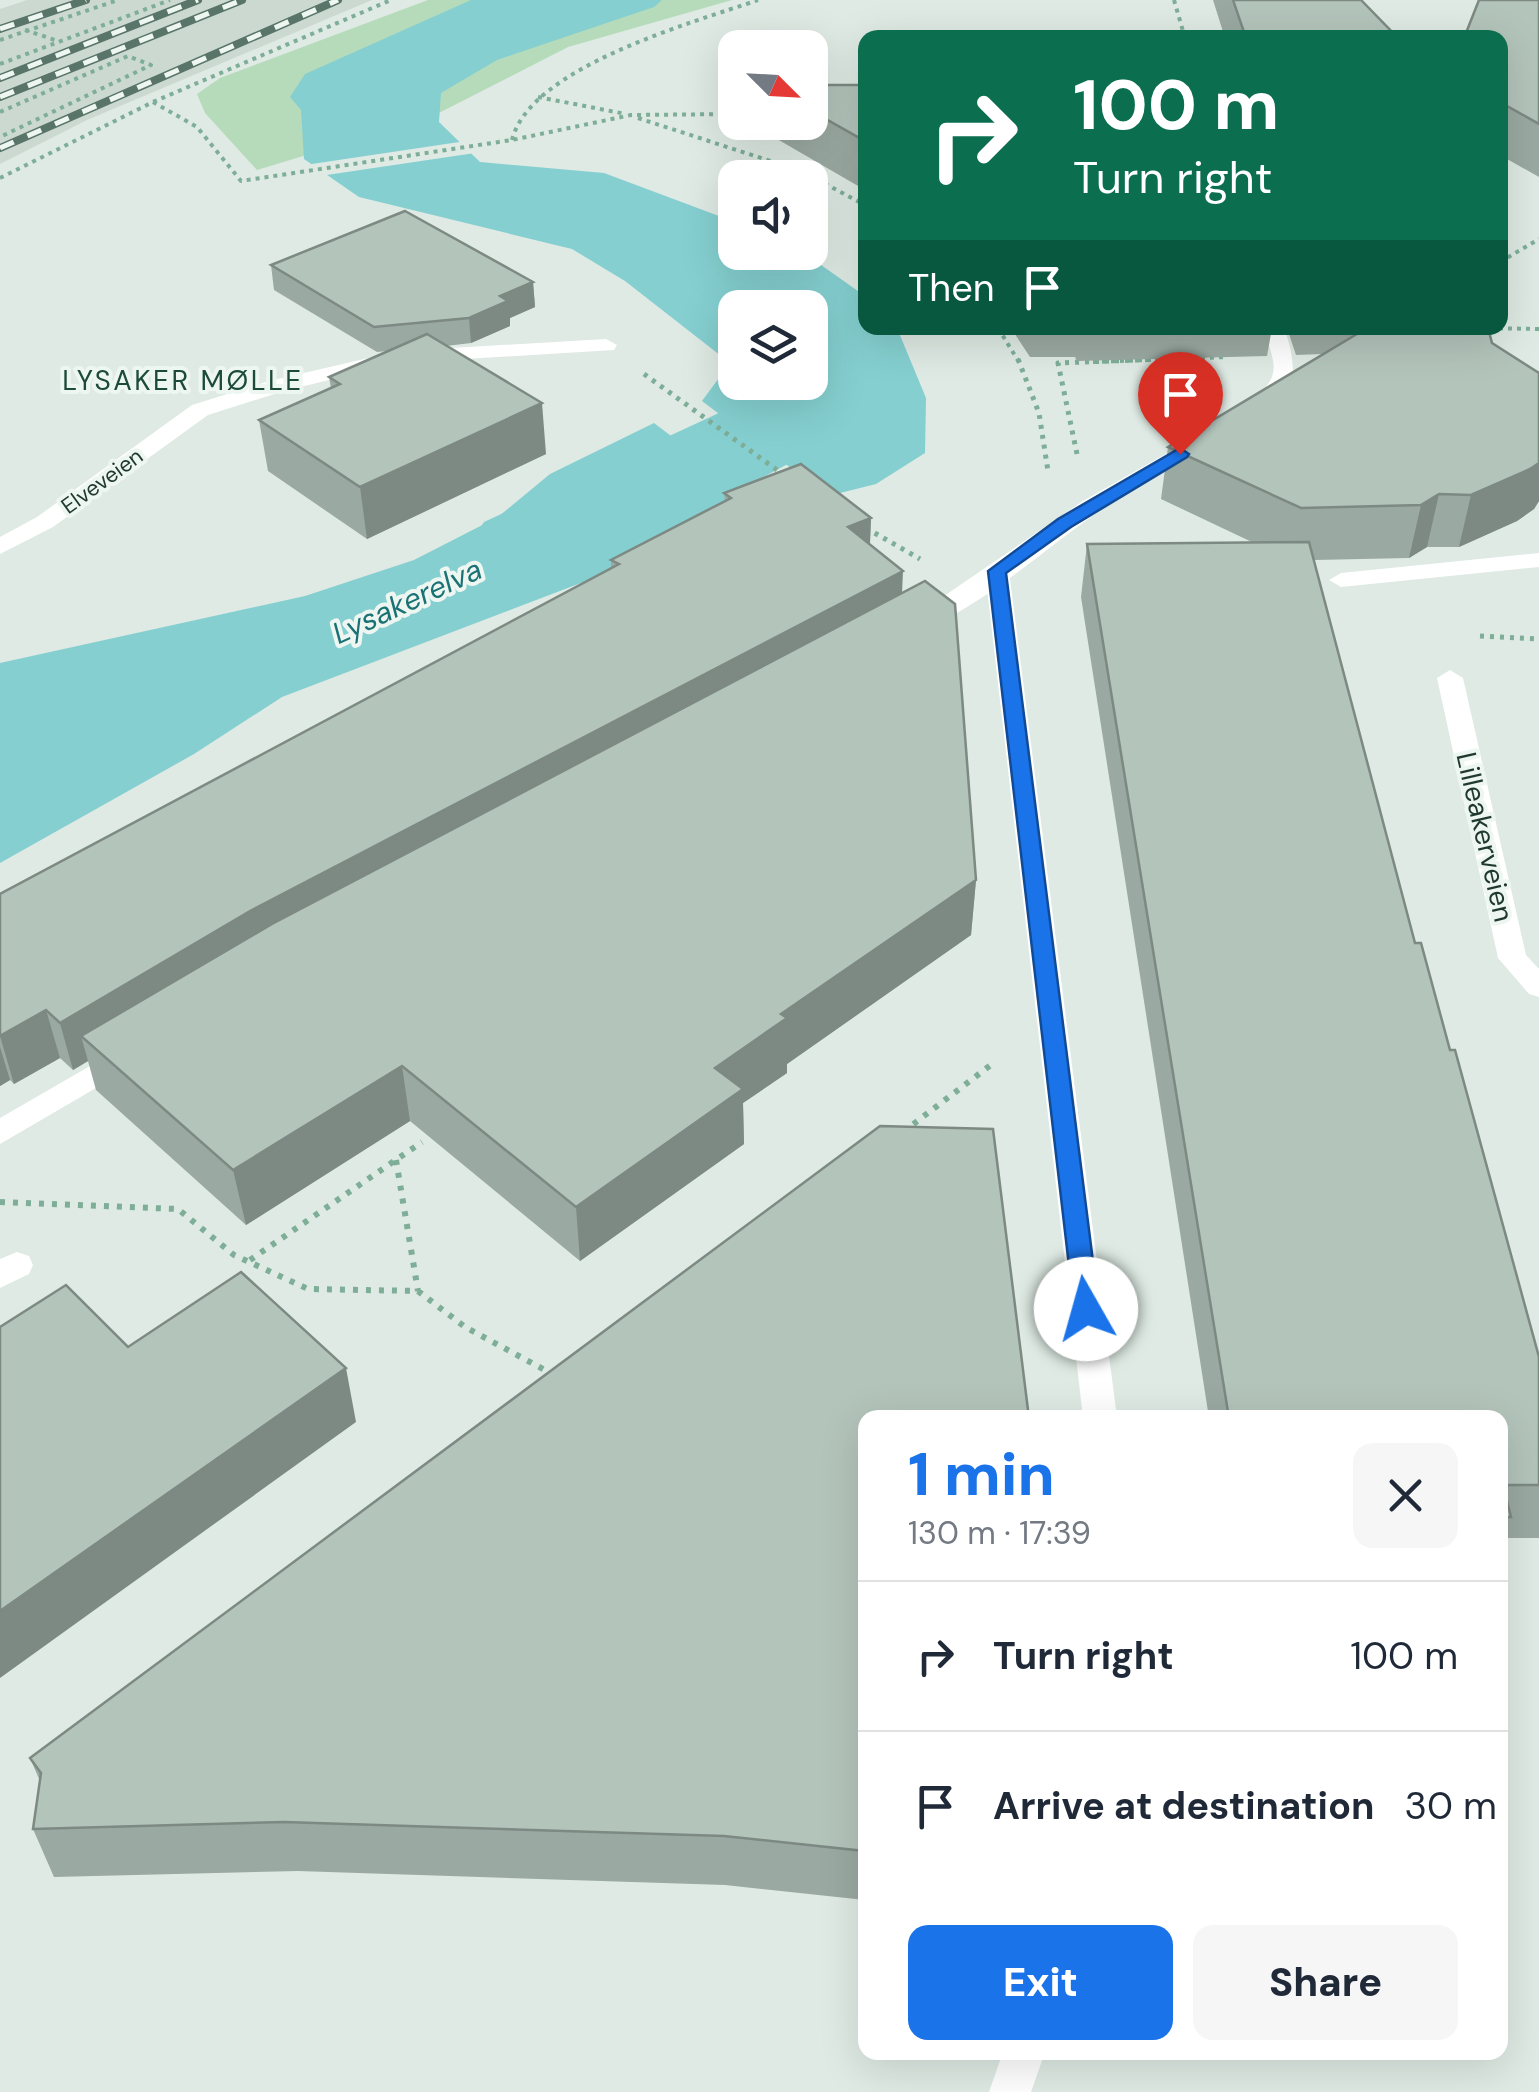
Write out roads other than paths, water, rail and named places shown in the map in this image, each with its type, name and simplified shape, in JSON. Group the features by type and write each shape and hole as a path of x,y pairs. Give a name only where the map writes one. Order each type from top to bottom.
{"street":[{"path":"891,636 960,599 1091,506 1270,401 1284,386 1283,356 1276,335"},
{"name":"Elveveien","path":"0,547 45,522 200,410 277,386 399,357 606,345"},
{"path":"1341,580 1539,560"},
{"path":"997,571 1099,1410"},
{"name":"Lilleakerveien","path":"1450,678 1512,958 1539,987"},
{"path":"0,1133 152,1040"},
{"path":"1010,2092 1021,2060"}],"water":[{"path":"471,0 662,0 654,7 497,60 441,93 439,122 480,162 604,173 718,216 718,270 828,270 858,291 858,335 900,335 926,398 925,453 876,484 828,496 702,401 718,379 718,400 828,400 828,290 718,290 718,354 625,281 572,249 359,197 304,159 301,110 290,97 305,74"},
{"path":"654,423 770,511 282,697 194,754 0,863 0,663 305,596 414,560 498,517 550,474"}],"waterway":[{"name":"Lysakerelva","path":"525,547 760,435 782,400"}],"railway":[{"path":"0,29 86,0"},
{"path":"0,78 198,0"},
{"path":"0,97 242,0"},
{"path":"0,148 338,0"}],"district":[{"name":"LYSAKER MØLLE","path":"183,380"}]}
